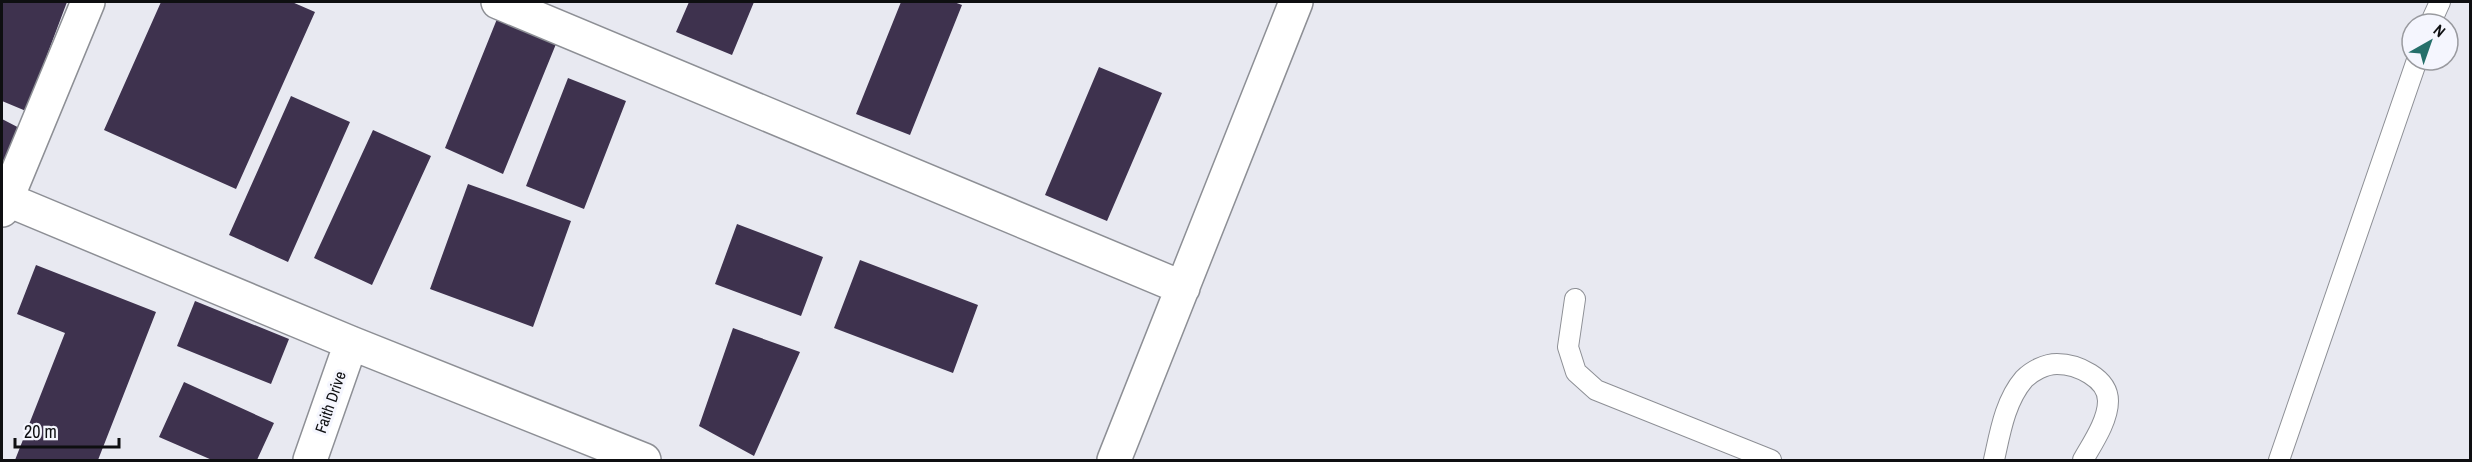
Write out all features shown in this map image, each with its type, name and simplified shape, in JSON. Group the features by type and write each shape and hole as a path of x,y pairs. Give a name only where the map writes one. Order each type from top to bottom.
{"street":[{"path":"88,2 4,204 644,460"},
{"path":"498,2 1183,288"},
{"path":"1114,460 1296,2"},
{"name":"Faith Drive","path":"310,460 351,343"}],"lane":[{"path":"2279,460 2413,72"},
{"path":"1575,299 1568,347 1576,372 1596,390 1771,460"},
{"path":"1994,460 2002,424 2013,396 2025,379 2039,368 2055,364 2076,367 2092,375 2104,387 2106,393 2108,400 2105,414 2083,460"}],"building":[{"path":"2,2 67,2 26,111 2,101"},
{"path":"161,2 292,2 315,12 236,189 104,130"},
{"path":"689,2 754,2 732,55 676,32"},
{"path":"901,2 954,2 962,5 910,135 856,114"},
{"path":"497,19 556,44 503,174 445,148"},
{"path":"1099,67 1162,93 1107,221 1045,195"},
{"path":"568,78 626,101 584,209 526,186"},
{"path":"291,96 350,122 288,262 229,235"},
{"path":"2,119 29,133 2,187"},
{"path":"373,130 431,156 372,285 314,258"},
{"path":"468,184 571,221 533,327 430,289"},
{"path":"737,224 823,257 801,316 715,284"},
{"path":"860,260 978,305 953,373 834,328"},
{"path":"36,265 156,312 98,460 15,460 65,333 17,314"},
{"path":"195,301 289,339 271,384 177,346"},
{"path":"733,328 800,352 754,456 699,426"},
{"path":"184,382 274,423 257,460 212,460 159,437"}]}
